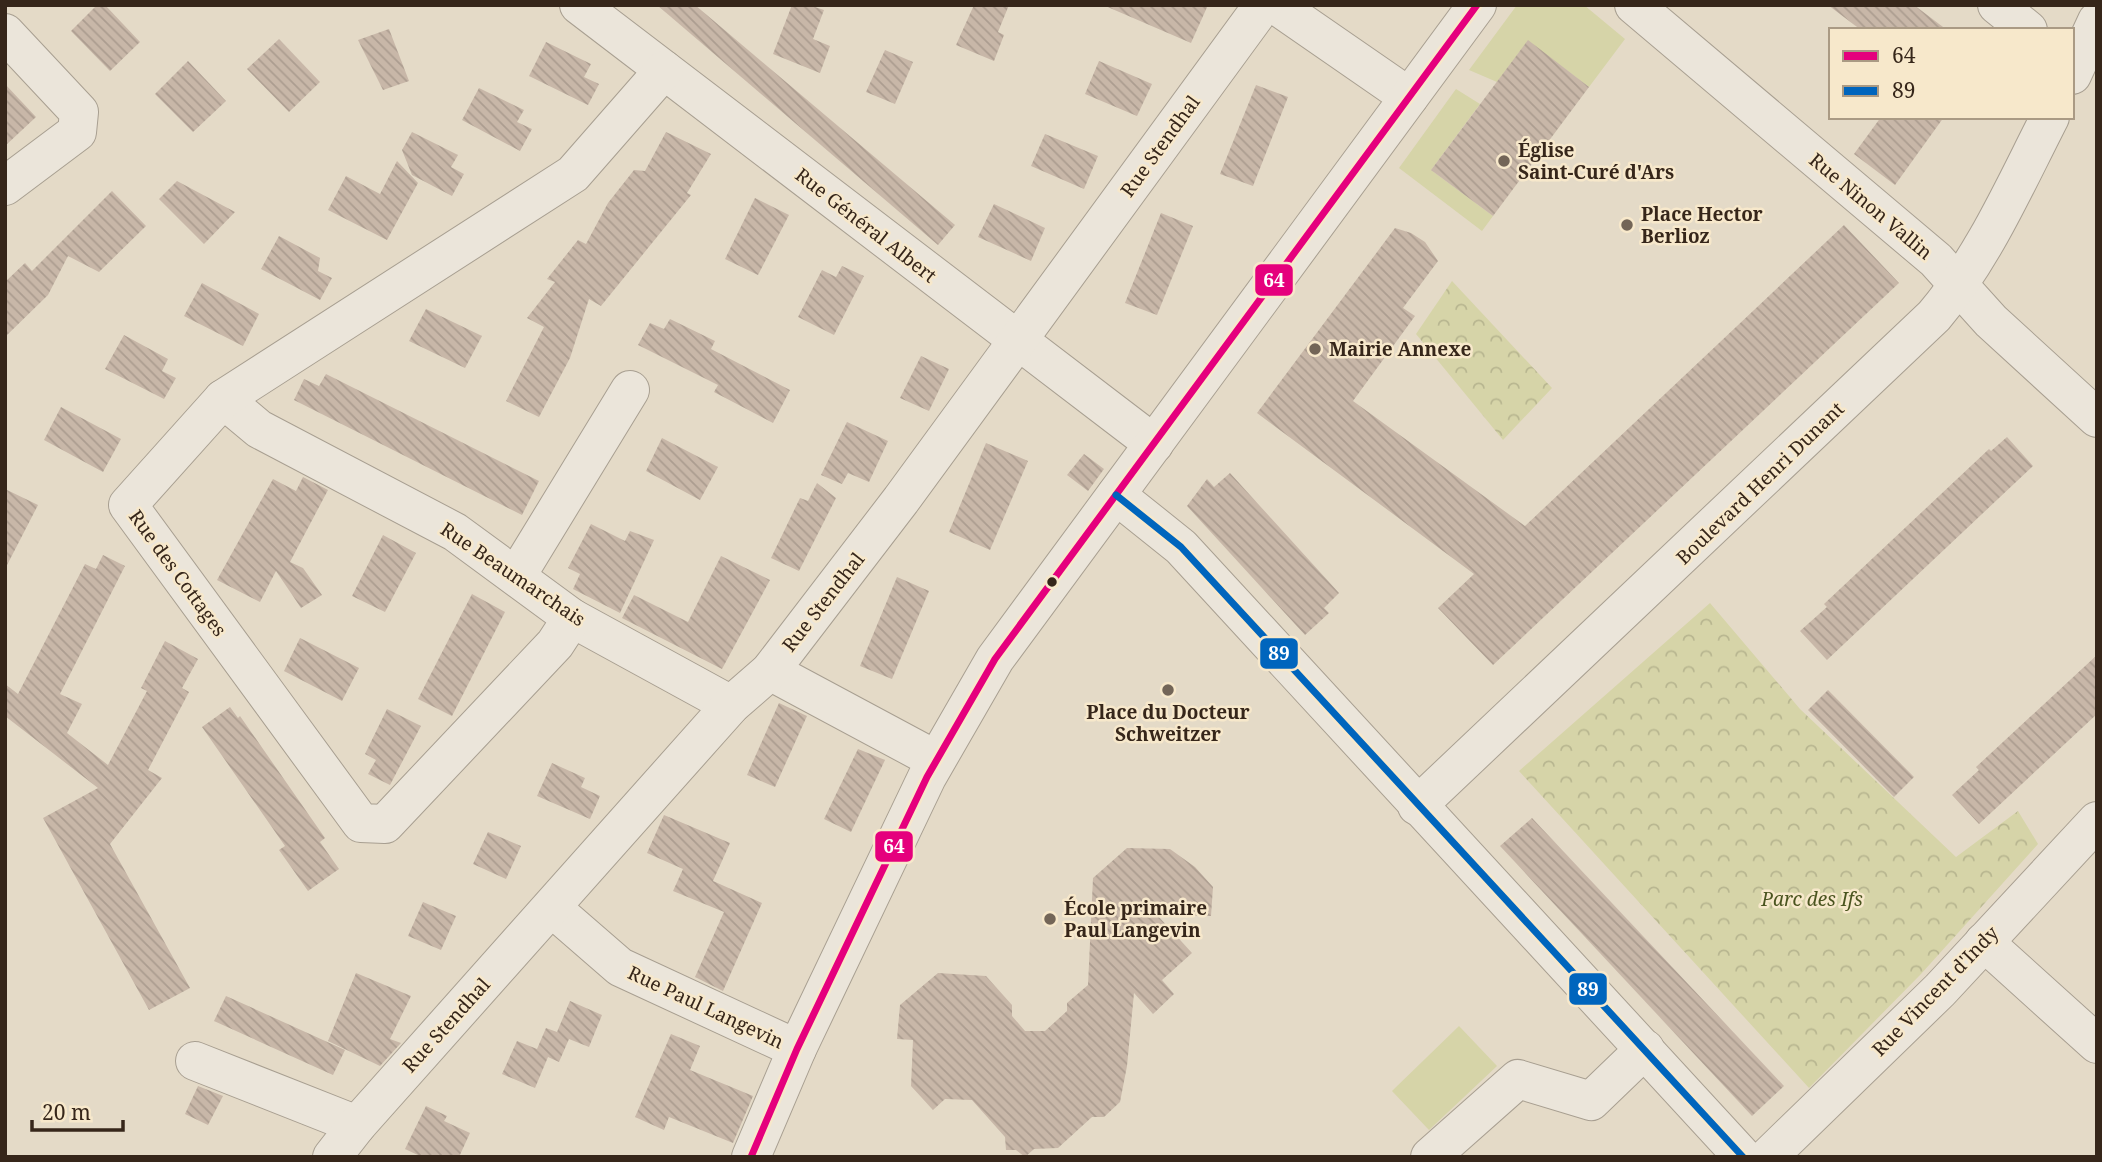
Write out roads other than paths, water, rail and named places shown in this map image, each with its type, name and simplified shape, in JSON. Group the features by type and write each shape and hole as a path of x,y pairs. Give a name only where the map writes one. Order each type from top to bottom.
{"street":[{"name":"Rue Général Albert","path":"579,5 1154,444"},
{"name":"Rue Stendhal","path":"332,1157 356,1125 732,705 770,671 1018,342 1263,5"},
{"path":"1276,5 1409,97"},
{"path":"751,1157 797,1049 936,760 995,659 1477,5"},
{"name":"Rue Ninon Vallin","path":"1634,5 1929,254 1991,321 2097,418"},
{"path":"1997,5 2026,28"},
{"path":"2074,67 2097,21"},
{"path":"5,33 79,112 77,132 5,186"},
{"name":"Rue des Cottages","path":"572,618 555,644 385,824 361,823 128,505 223,399 573,174 664,70"},
{"name":"Boulevard Henri Dunant","path":"1417,807 1924,326 1959,286 2049,119"},
{"path":"517,575 630,390"},
{"name":"Rue Beaumarchais","path":"223,399 259,429 455,532 572,618 732,705"},
{"path":"1116,495 1181,547 1417,807 1743,1157"},
{"path":"770,671 936,760"},
{"name":"Rue Vincent d'Indy","path":"1768,1157 1940,990 2097,821"},
{"name":"Rue Paul Langevin","path":"552,908 620,967 797,1049"},
{"path":"1984,942 2097,1044"},
{"path":"1430,1157 1518,1079 1591,1101 1645,1049"},
{"path":"195,1061 356,1125"}],"place":[{"name":"Église Saint-Curé d'Ars","path":"1504,161"},
{"name":"Place Hector Berlioz","path":"1627,225"},
{"name":"Mairie Annexe","path":"1315,349"},
{"name":"Place du Docteur Schweitzer","path":"1168,690"},
{"name":"École primaire Paul Langevin","path":"1050,919"}],"park label":[{"name":"Parc des Ifs","path":"1812,899"}]}
